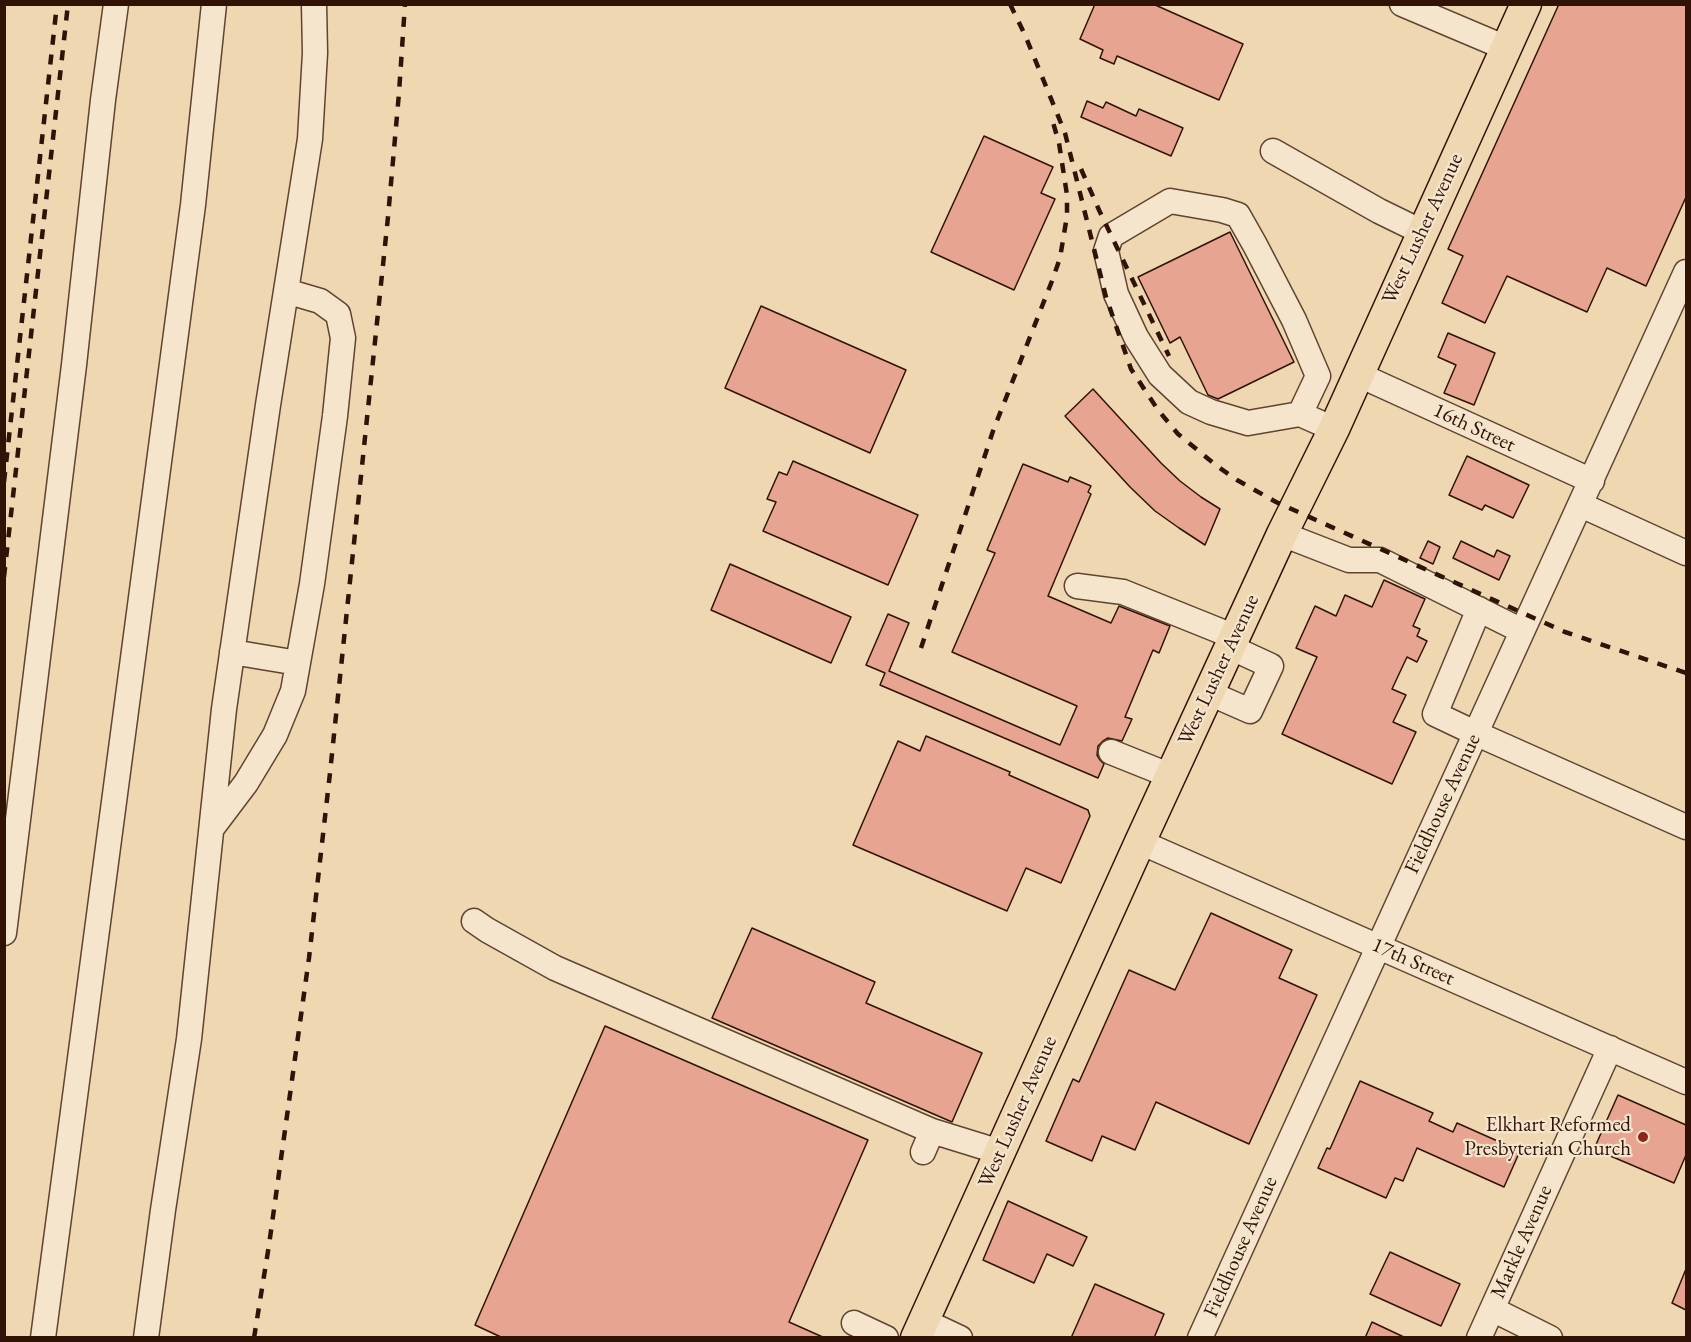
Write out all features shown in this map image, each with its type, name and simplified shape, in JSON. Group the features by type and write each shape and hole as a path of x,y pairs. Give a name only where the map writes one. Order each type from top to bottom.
{"main road":[{"name":"West Lusher Avenue","path":"920,1329 1140,842 1282,534 1334,429 1526,4"}],"street":[{"path":"4,933 116,4"},
{"path":"43,1338 193,205 214,4"},
{"path":"146,1338 189,1039 224,709 310,139 315,53 314,4"},
{"path":"1402,4 1506,48"},
{"path":"1273,151 1379,211 1422,232"},
{"path":"1300,414 1318,376 1289,311 1238,215 1170,201 1112,236 1106,250 1116,294 1128,320 1161,375 1189,402 1211,412 1248,423 1300,414 1334,429"},
{"name":"Fieldhouse Avenue","path":"1200,1338 1522,631 1592,481 1678,311 1686,272"},
{"path":"212,828 246,783 275,735 292,691 312,584 335,416 343,338 338,314 320,301 286,291"},
{"name":"16th Street","path":"1357,374 1592,481"},
{"path":"1581,505 1686,553"},
{"path":"1282,534 1349,560 1380,560 1522,631"},
{"path":"1077,586 1123,592 1232,642 1271,666 1250,711 1209,693"},
{"path":"1479,609 1435,714 1686,827"},
{"path":"232,652 298,663"},
{"path":"1111,752 1171,776"},
{"name":"17th Street","path":"1140,842 1686,1082"},
{"path":"474,921 555,968 928,1142 1000,1152"},
{"name":"Markle Avenue","path":"1479,1338 1610,1048"},
{"path":"1492,1309 1550,1338"},
{"path":"854,1323 886,1338"},
{"path":"920,1329 960,1338"}],"building":[{"path":"1095,4 1153,4 1243,44 1219,100 1117,56 1114,64 1100,58 1103,50 1080,39"},
{"path":"1559,4 1686,4 1686,197 1646,286 1607,268 1587,312 1507,276 1485,323 1442,303 1463,256 1448,249"},
{"path":"1087,101 1103,108 1106,102 1136,116 1139,109 1183,128 1171,156 1081,117"},
{"path":"984,136 1053,167 1041,193 1055,199 1014,290 931,252"},
{"path":"1230,232 1294,362 1218,399 1208,395 1180,337 1170,343 1138,277"},
{"path":"761,306 906,370 870,453 725,388"},
{"path":"1448,333 1495,353 1474,405 1444,393 1456,365 1438,357"},
{"path":"1093,389 1180,481 1220,509 1205,545 1155,511 1065,416"},
{"path":"1467,456 1529,485 1513,518 1485,505 1482,510 1449,495"},
{"path":"793,461 918,515 888,585 763,531 776,502 767,499 779,472 787,475"},
{"path":"1023,464 1068,482 1070,477 1091,486 1088,492 1091,494 1048,596 1111,623 1119,606 1170,626 1159,653 1153,650 1125,717 1132,719 1122,741 1108,738 1098,746 1097,755 1104,764 1098,778 880,685 885,673 866,665 888,614 909,623 889,671 1060,745 1077,706 952,652 995,553 987,550"},
{"path":"1428,541 1440,547 1433,564 1420,558"},
{"path":"1461,541 1494,557 1497,550 1510,556 1499,580 1453,558"},
{"path":"730,564 851,617 831,663 711,610"},
{"path":"1384,580 1425,599 1413,626 1420,629 1417,636 1427,641 1417,662 1407,657 1392,689 1406,695 1393,722 1416,732 1392,784 1282,734 1317,657 1296,648 1315,606 1336,616 1345,595 1372,607"},
{"path":"926,736 1010,772 1009,775 1088,810 1090,816 1061,883 1026,868 1007,911 853,845 898,741 920,751"},
{"path":"1211,913 1292,950 1279,978 1317,995 1249,1144 1156,1102 1135,1150 1102,1136 1092,1161 1046,1141 1073,1079 1079,1082 1129,970 1175,990"},
{"path":"752,928 875,982 866,1003 982,1053 952,1122 712,1018"},
{"path":"605,1026 868,1140 789,1322 825,1338 503,1338 475,1325"},
{"path":"1360,1081 1433,1113 1429,1121 1453,1132 1457,1123 1520,1151 1504,1187 1417,1148 1403,1181 1395,1178 1386,1198 1318,1168 1327,1148 1330,1149"},
{"name":"Elkhart Reformed Presbyterian Church","path":"1618,1095 1686,1125 1686,1155 1674,1183 1594,1149"},
{"path":"1008,1201 1087,1237 1073,1266 1047,1254 1034,1283 983,1260"},
{"path":"1390,1252 1460,1284 1441,1326 1370,1294"},
{"path":"1686,1269 1686,1310 1672,1303"},
{"path":"1095,1284 1164,1314 1154,1338 1071,1338"},
{"path":"1372,1322 1406,1338 1365,1338"}],"railway":[{"path":"4,482 57,4"},
{"path":"4,577 68,4"},
{"path":"254,1338 309,958 330,773 388,217 405,4"},
{"path":"1010,4 1065,133 1106,297 1131,369 1158,410 1178,434 1237,480 1276,502 1565,632 1686,673"},
{"path":"921,648 993,431 1060,258 1067,216 1067,195 1059,143 1052,119"},
{"path":"1081,169 1169,356"}],"place":[{"name":"Elkhart Reformed Presbyterian Church","path":"1643,1137"}]}
